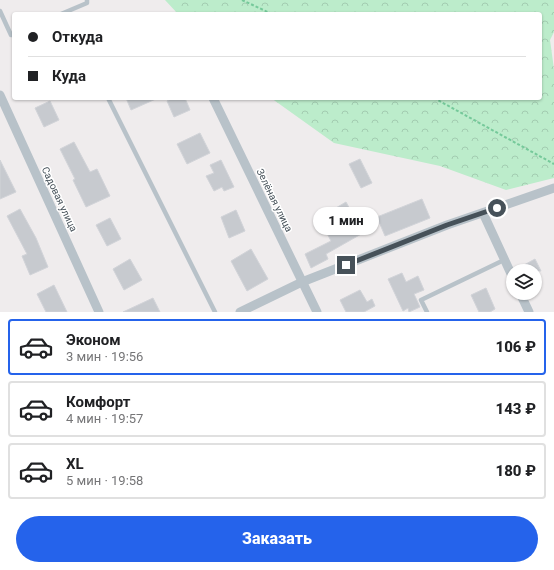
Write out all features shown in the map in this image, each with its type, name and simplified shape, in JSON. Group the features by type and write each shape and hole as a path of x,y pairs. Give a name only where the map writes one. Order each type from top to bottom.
{"street":[{"name":"Садовая улица","path":"0,95 100,312"},
{"name":"Зелёная улица","path":"214,100 317,312"},
{"path":"240,312 302,282 447,225 554,188"},
{"path":"483,213 506,264"},
{"path":"523,300 529,312"}],"lane":[{"path":"66,12 87,3 87,0"},
{"path":"0,11 12,35"},
{"path":"109,100 215,312"},
{"path":"427,312 421,300 504,260"}],"path":[{"path":"242,0 268,12"},
{"path":"438,100 554,164"}],"green space":[{"path":"165,0 554,0 554,32 550,40 554,69 554,178 506,190 440,166 334,143 274,100 542,100 542,12 176,12"}],"building":[{"path":"127,100 154,100 131,110"},
{"path":"186,100 190,110 174,117 167,101"},
{"path":"50,101 59,120 44,127 35,108"},
{"path":"200,133 210,153 187,164 177,144"},
{"path":"74,142 90,172 97,169 110,196 86,207 73,180 75,179 60,149"},
{"path":"360,159 372,183 361,188 349,164"},
{"path":"0,160 16,192 0,199"},
{"path":"221,160 234,187 224,191 222,187 214,191 206,176 214,173 210,165"},
{"path":"422,199 430,218 385,236 377,217"},
{"path":"346,202 363,233 326,254 328,259 311,268 305,254 331,241 319,218"},
{"path":"20,209 36,238 48,267 30,275 22,256 27,254 7,216"},
{"path":"236,210 245,231 229,238 221,217"},
{"path":"110,218 121,239 107,246 96,225"},
{"path":"251,249 268,279 247,291 231,261"},
{"path":"130,259 142,280 124,290 113,269"},
{"path":"535,259 538,264 526,264"},
{"path":"402,273 406,282 418,276 424,290 414,294 420,307 409,312 408,308 403,311 388,279"},
{"path":"54,285 67,312 46,312 37,294"},
{"path":"486,288 495,309 490,312 479,312 471,295"},
{"path":"360,290 367,302 372,299 375,306 364,312 346,312 340,300"},
{"path":"153,298 160,312 123,312"}],"route":[{"path":"346,265 447,225 497,208"}]}
